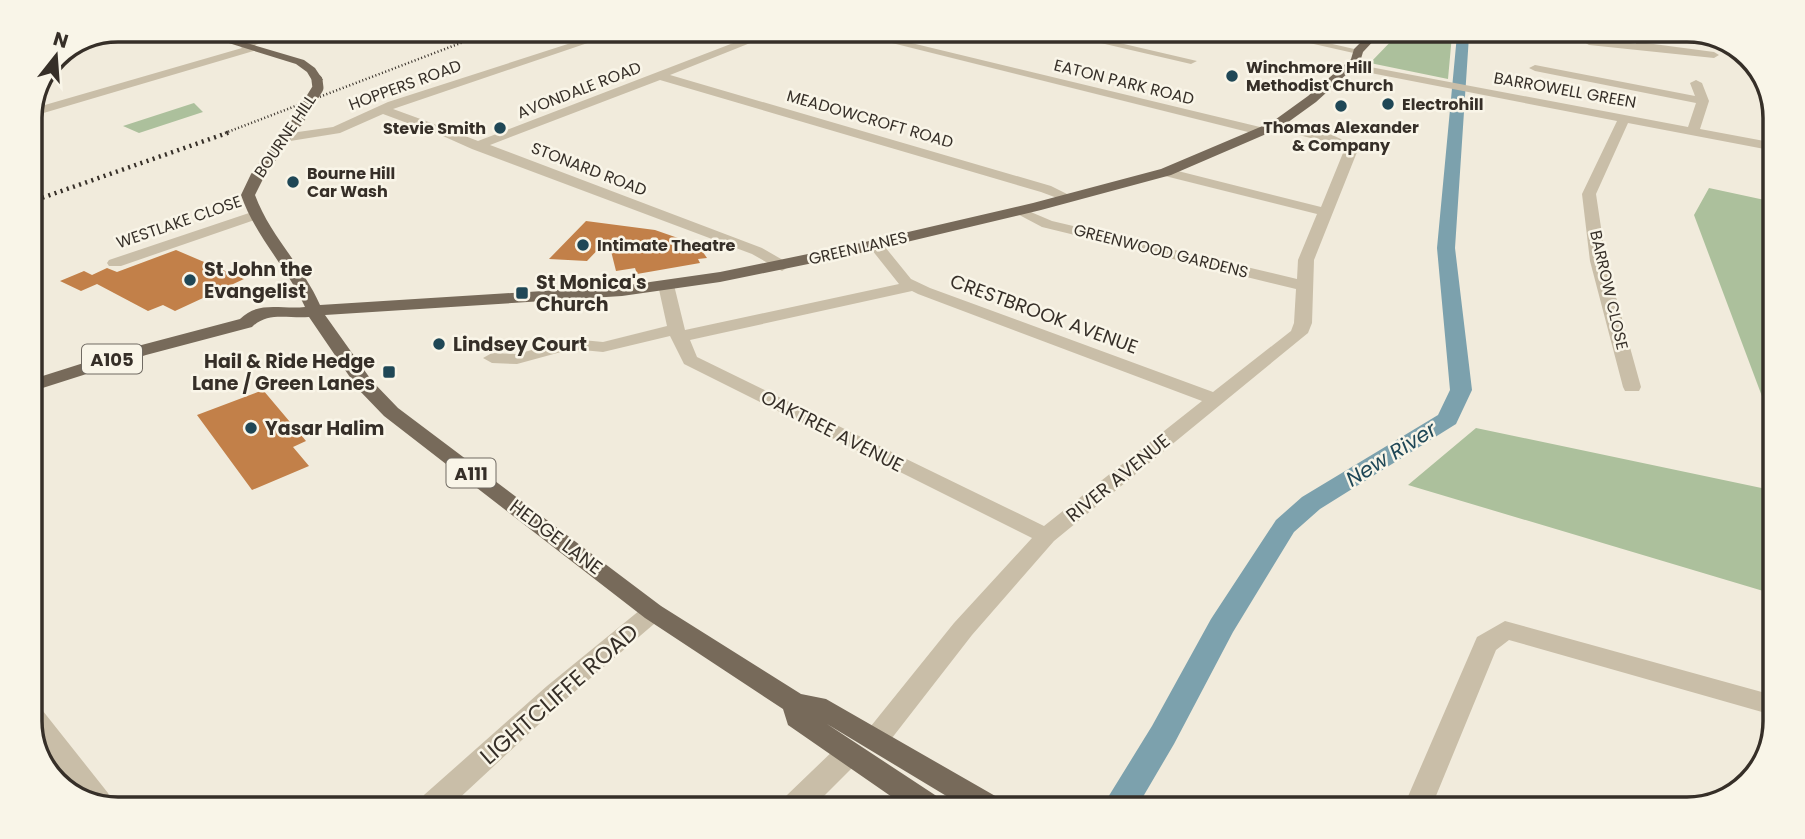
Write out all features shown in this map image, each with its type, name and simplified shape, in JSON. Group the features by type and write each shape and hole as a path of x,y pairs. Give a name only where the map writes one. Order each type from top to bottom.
{"main road":[{"name":"BOURNE HILL","path":"235,42 300,62 311,70 318,88 297,122 258,174 248,195 255,215"},
{"name":"GREEN LANES","path":"42,382 139,351 246,323 272,323 289,314 500,300 666,285 782,266 1019,211 1166,172 1195,162 1276,125 1312,99 1356,60 1358,51 1367,42"},
{"name":"A111","path":"255,215 305,289 314,311"},
{"name":"HEDGE LANE","path":"314,311 340,353 391,412 653,612 796,704 817,706 876,738 972,797"},
{"name":"HEDGE LANE","path":"796,704 796,716 914,797"}],"street":[{"path":"43,109 260,42"},
{"name":"HOPPERS ROAD","path":"284,138 336,130 382,109 585,42"},
{"name":"AVONDALE ROAD","path":"472,144 747,42"},
{"name":"EATON PARK ROAD","path":"894,42 1260,131"},
{"path":"1104,42 1191,61"},
{"path":"1314,42 1358,51"},
{"path":"1590,42 1642,48 1640,42"},
{"path":"1645,42 1714,55"},
{"name":"BARROWELL GREEN","path":"1349,66 1763,145"},
{"path":"1535,68 1703,101"},
{"name":"MEADOWCROFT ROAD","path":"660,76 1046,189 1068,198"},
{"path":"1693,130 1703,101 1696,83"},
{"name":"STONARD ROAD","path":"382,109 757,251 782,266"},
{"name":"BARROW CLOSE","path":"1625,117 1589,194 1598,261 1632,387"},
{"name":"RIVER AVENUE","path":"876,738 963,629 1046,536 1214,399 1300,333 1303,323 1306,260 1349,155 1348,148 1329,140 1276,125"},
{"path":"1166,172 1325,212"},
{"name":"GREENWOOD GARDENS","path":"1019,211 1047,223 1304,286"},
{"name":"WESTLAKE CLOSE","path":"115,263 255,215"},
{"name":"CRESTBROOK AVENUE","path":"876,245 896,272 914,286 1214,399"},
{"name":"OAKTREE AVENUE","path":"666,285 677,333 690,360 1046,536"},
{"path":"492,358 517,359 572,344 603,347 914,286"},
{"name":"LIGHTCLIFFE ROAD","path":"442,797 556,692 653,612"},
{"path":"1422,797 1486,644 1504,630 1763,702"},
{"path":"42,729 89,791"},
{"path":"805,797 848,754"}],"green space":[{"path":"1390,42 1451,42 1448,79 1370,63"},
{"path":"194,103 203,112 139,133 123,126"},
{"path":"1709,188 1763,200 1763,399 1694,215"},
{"path":"1476,428 1763,488 1763,591 1408,485"}],"building":[{"path":"586,221 655,230 698,245 707,258 698,259 700,263 637,274 635,268 616,271 608,239 587,261 549,259"},
{"name":"St John the Evangelist","path":"176,250 244,279 175,311 163,305 148,311 97,284 81,291 60,281 84,271 92,275 107,268 117,272"},
{"name":"Yasar Halim","path":"263,390 306,441 293,447 309,466 252,490 197,415"}],"waterway":[{"name":"New River","path":"1125,797 1163,735 1221,627 1285,526 1311,503 1448,419 1461,390 1446,248 1462,42"}],"railway":[{"path":"225,133 463,42"},
{"path":"42,198 230,132"}],"place":[{"name":"Winchmore Hill Methodist Church","path":"1232,76"},
{"name":"Electrohill","path":"1388,104"},
{"name":"Thomas Alexander & Company","path":"1341,106"},
{"name":"Stevie Smith","path":"500,128"},
{"name":"Bourne Hill Car Wash","path":"293,182"},
{"name":"Intimate Theatre","path":"583,245"},
{"name":"St John the Evangelist","path":"190,280"},
{"name":"St Monica's Church","path":"522,293"},
{"name":"Lindsey Court","path":"439,344"},
{"name":"Hail & Ride Hedge Lane / Green Lanes","path":"389,372"},
{"name":"Yasar Halim","path":"251,428"}]}
